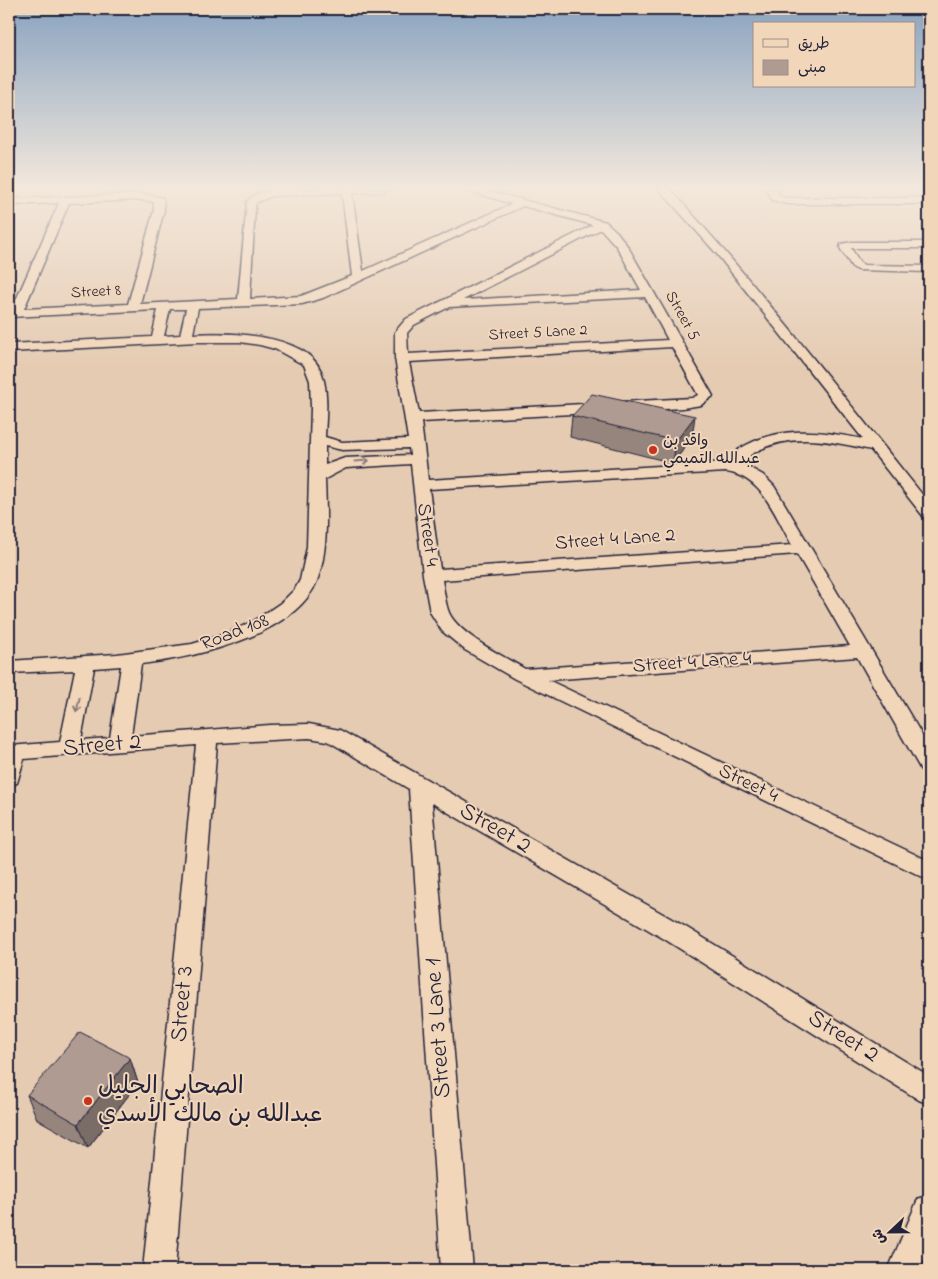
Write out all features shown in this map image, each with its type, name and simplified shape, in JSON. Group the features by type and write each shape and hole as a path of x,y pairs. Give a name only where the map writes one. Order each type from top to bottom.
{"street":[{"path":"12,313 42,249"},
{"name":"Street 8","path":"12,313 133,306 148,249"},
{"path":"244,302 247,249"},
{"path":"355,249 358,276"},
{"path":"133,306 302,300 319,295 419,249"},
{"path":"420,485 413,418 402,358 401,332 410,322 554,249"},
{"name":"Street 5","path":"413,418 683,404 696,402 706,396 623,249"},
{"path":"718,249 771,312 929,513"},
{"path":"845,249 856,265 862,268 929,269"},
{"path":"446,304 649,293"},
{"path":"186,339 193,304"},
{"path":"156,340 165,305"},
{"name":"Road 108","path":"9,348 186,339 258,341 297,353 311,365 319,398 314,554 310,578 298,597 276,617 245,634 214,645 132,658 9,667"},
{"name":"Street 5 Lane 2","path":"402,358 676,343"},
{"path":"742,469 743,454 751,446 765,440 786,436 820,436 876,446"},
{"path":"317,440 342,446 416,443"},
{"path":"317,477 334,466 345,463 418,458"},
{"name":"Street 4","path":"929,765 801,549 766,486 760,479 742,469 726,467 420,485 439,612 449,627 472,646 522,675 929,871"},
{"name":"Street 4 Lane 2","path":"432,574 801,549"},
{"name":"Street 4 Lane 4","path":"522,675 862,651"},
{"path":"119,744 132,658"},
{"path":"69,749 86,661"},
{"name":"Street 2","path":"12,753 207,737 309,731 333,735 675,933 929,1091"},
{"name":"Street 3","path":"158,1270 207,737"},
{"path":"9,778 12,753"},
{"name":"Street 3 Lane 1","path":"420,786 457,1270"},
{"path":"904,1270 929,1210"}],"building":[{"path":"592,394 695,416 676,441 572,416"},
{"path":"80,1032 130,1058 78,1124 27,1095"}],"place":[{"name":"واقد بن عبدالله التميمي","path":"653,450"},
{"name":"الصحابي الجليل عبدالله بن مالك الأسدي","path":"88,1101"}]}
